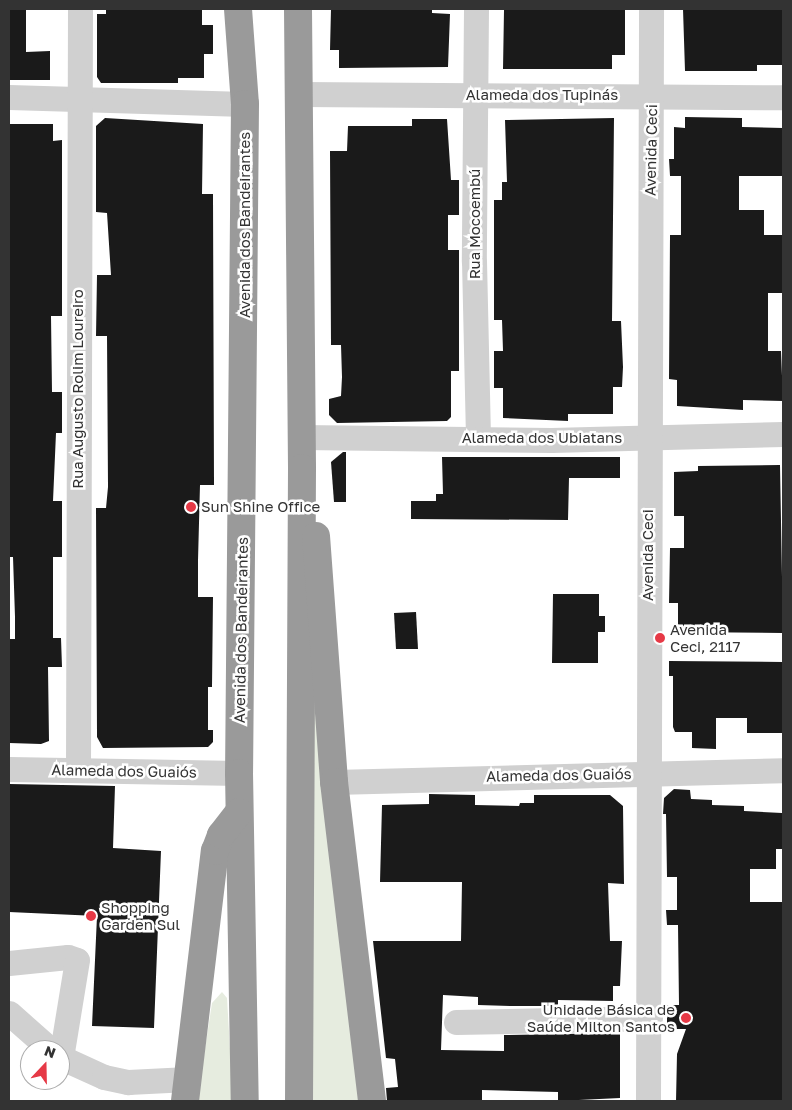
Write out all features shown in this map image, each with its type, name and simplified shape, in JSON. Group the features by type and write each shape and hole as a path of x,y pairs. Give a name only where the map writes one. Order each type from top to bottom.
{"highway":[{"name":"Avenida dos Bandeirantes","path":"238,9 245,104 238,773 246,1101"},
{"path":"298,9 302,468 299,1101"},
{"path":"302,468 315,522 334,782 372,1101"},
{"path":"186,1090 216,852 221,835 239,812"}],"street":[{"name":"Rua Augusto Rolim Loureiro","path":"78,770 80,9"},
{"name":"Rua Mocoembú","path":"476,9 474,261 478,438"},
{"name":"Avenida Ceci","path":"648,1101 650,1018 648,439 652,96 651,9"},
{"name":"Alameda dos Tupinás","path":"300,94 783,97"},
{"path":"9,97 245,104"},
{"name":"Alameda dos Ubiatans","path":"301,437 648,439 783,434"},
{"name":"Alameda dos Guaiós","path":"9,769 238,773"},
{"name":"Alameda dos Guaiós","path":"334,782 783,770"},
{"path":"9,963 68,957 77,960 61,1040"},
{"path":"9,1013 40,1040"},
{"path":"456,1022 650,1018"},
{"path":"70,1060 128,1082 186,1090"}],"shaded area":[{"path":"314,703 362,1101 312,1101"},
{"path":"222,992 227,998 233,1101 197,1101 212,1003"}],"building":[{"path":"10,9 26,9 26,52 50,51 50,80 9,80"},
{"path":"106,9 202,9 202,25 213,25 213,54 204,54 204,78 178,78 178,83 101,83 97,77 97,14 106,14"},
{"path":"331,9 432,9 432,13 450,14 448,67 339,68 339,50 330,50"},
{"path":"625,9 625,55 612,55 612,69 503,69 504,10"},
{"path":"683,9 783,9 783,65 757,65 757,71 685,71"},
{"path":"685,117 742,118 742,127 783,128 783,176 739,176 739,210 764,210 764,235 783,235 783,293 768,293 768,351 781,351 783,401 743,400 743,410 677,406 677,380 669,379 670,235 681,235 681,176 670,176 669,159 674,159 674,127 685,128"},
{"path":"105,118 203,124 202,194 213,194 214,485 200,485 198,561 198,597 213,597 212,687 208,687 208,730 213,730 213,742 208,747 103,748 97,737 96,508 106,508 108,487 107,336 96,336 97,275 111,275 107,213 96,212 96,126"},
{"path":"614,118 612,321 621,321 623,367 622,387 613,387 613,414 568,414 568,421 503,418 503,388 494,388 494,351 503,351 502,320 494,320 494,200 502,200 502,182 507,182 505,120"},
{"path":"412,119 447,119 451,180 459,180 459,215 448,215 448,250 459,250 459,371 451,371 451,417 447,421 337,423 329,415 329,399 341,396 342,377 341,345 331,345 330,151 347,151 348,126 412,126"},
{"path":"9,124 53,124 53,141 62,140 62,316 51,316 52,392 62,392 62,433 56,433 53,501 62,501 62,557 53,557 53,638 61,638 62,667 48,667 49,741 41,744 9,743 9,639 15,639 15,617 13,557 9,557"},
{"path":"343,452 346,452 346,502 334,502 331,462"},
{"path":"442,457 620,457 620,478 569,478 568,520 411,519 411,501 436,501 436,494 443,494"},
{"path":"780,465 783,633 678,632 678,603 669,603 670,548 684,548 684,516 674,516 674,472 698,471 698,466"},
{"path":"553,594 599,594 599,616 605,616 605,632 598,632 598,663 552,663"},
{"path":"416,612 418,649 396,649 394,613"},
{"path":"669,661 783,662 783,733 747,733 747,718 716,718 716,749 692,748 692,732 675,732 673,727 673,676 669,676"},
{"path":"9,784 115,786 113,848 161,851 154,1028 92,1026 97,916 9,912"},
{"path":"674,789 690,790 691,799 712,800 712,805 744,806 744,811 782,813 782,849 776,849 776,869 750,869 750,902 783,902 783,1101 676,1101 677,1054 686,1029 667,1029 667,1005 679,1005 678,925 667,925 666,910 677,910 677,877 667,877 666,814 663,814 664,798"},
{"path":"429,794 475,795 475,805 519,806 520,803 534,803 534,795 610,795 623,806 624,884 608,883 610,941 622,941 620,986 613,986 613,1001 558,1000 558,1006 478,1005 478,997 443,995 441,1050 504,1051 504,1035 620,1033 620,1098 558,1101 558,1092 482,1090 482,1101 387,1101 386,1088 398,1087 395,1059 386,1058 373,941 461,941 462,882 380,882 382,805 429,804"}],"place":[{"name":"Sun Shine Office","path":"191,507"},
{"name":"Avenida Ceci, 2117","path":"660,638"},
{"name":"Shopping Garden Sul","path":"91,916"},
{"name":"Unidade Básica de Saúde Milton Santos","path":"686,1018"}]}
